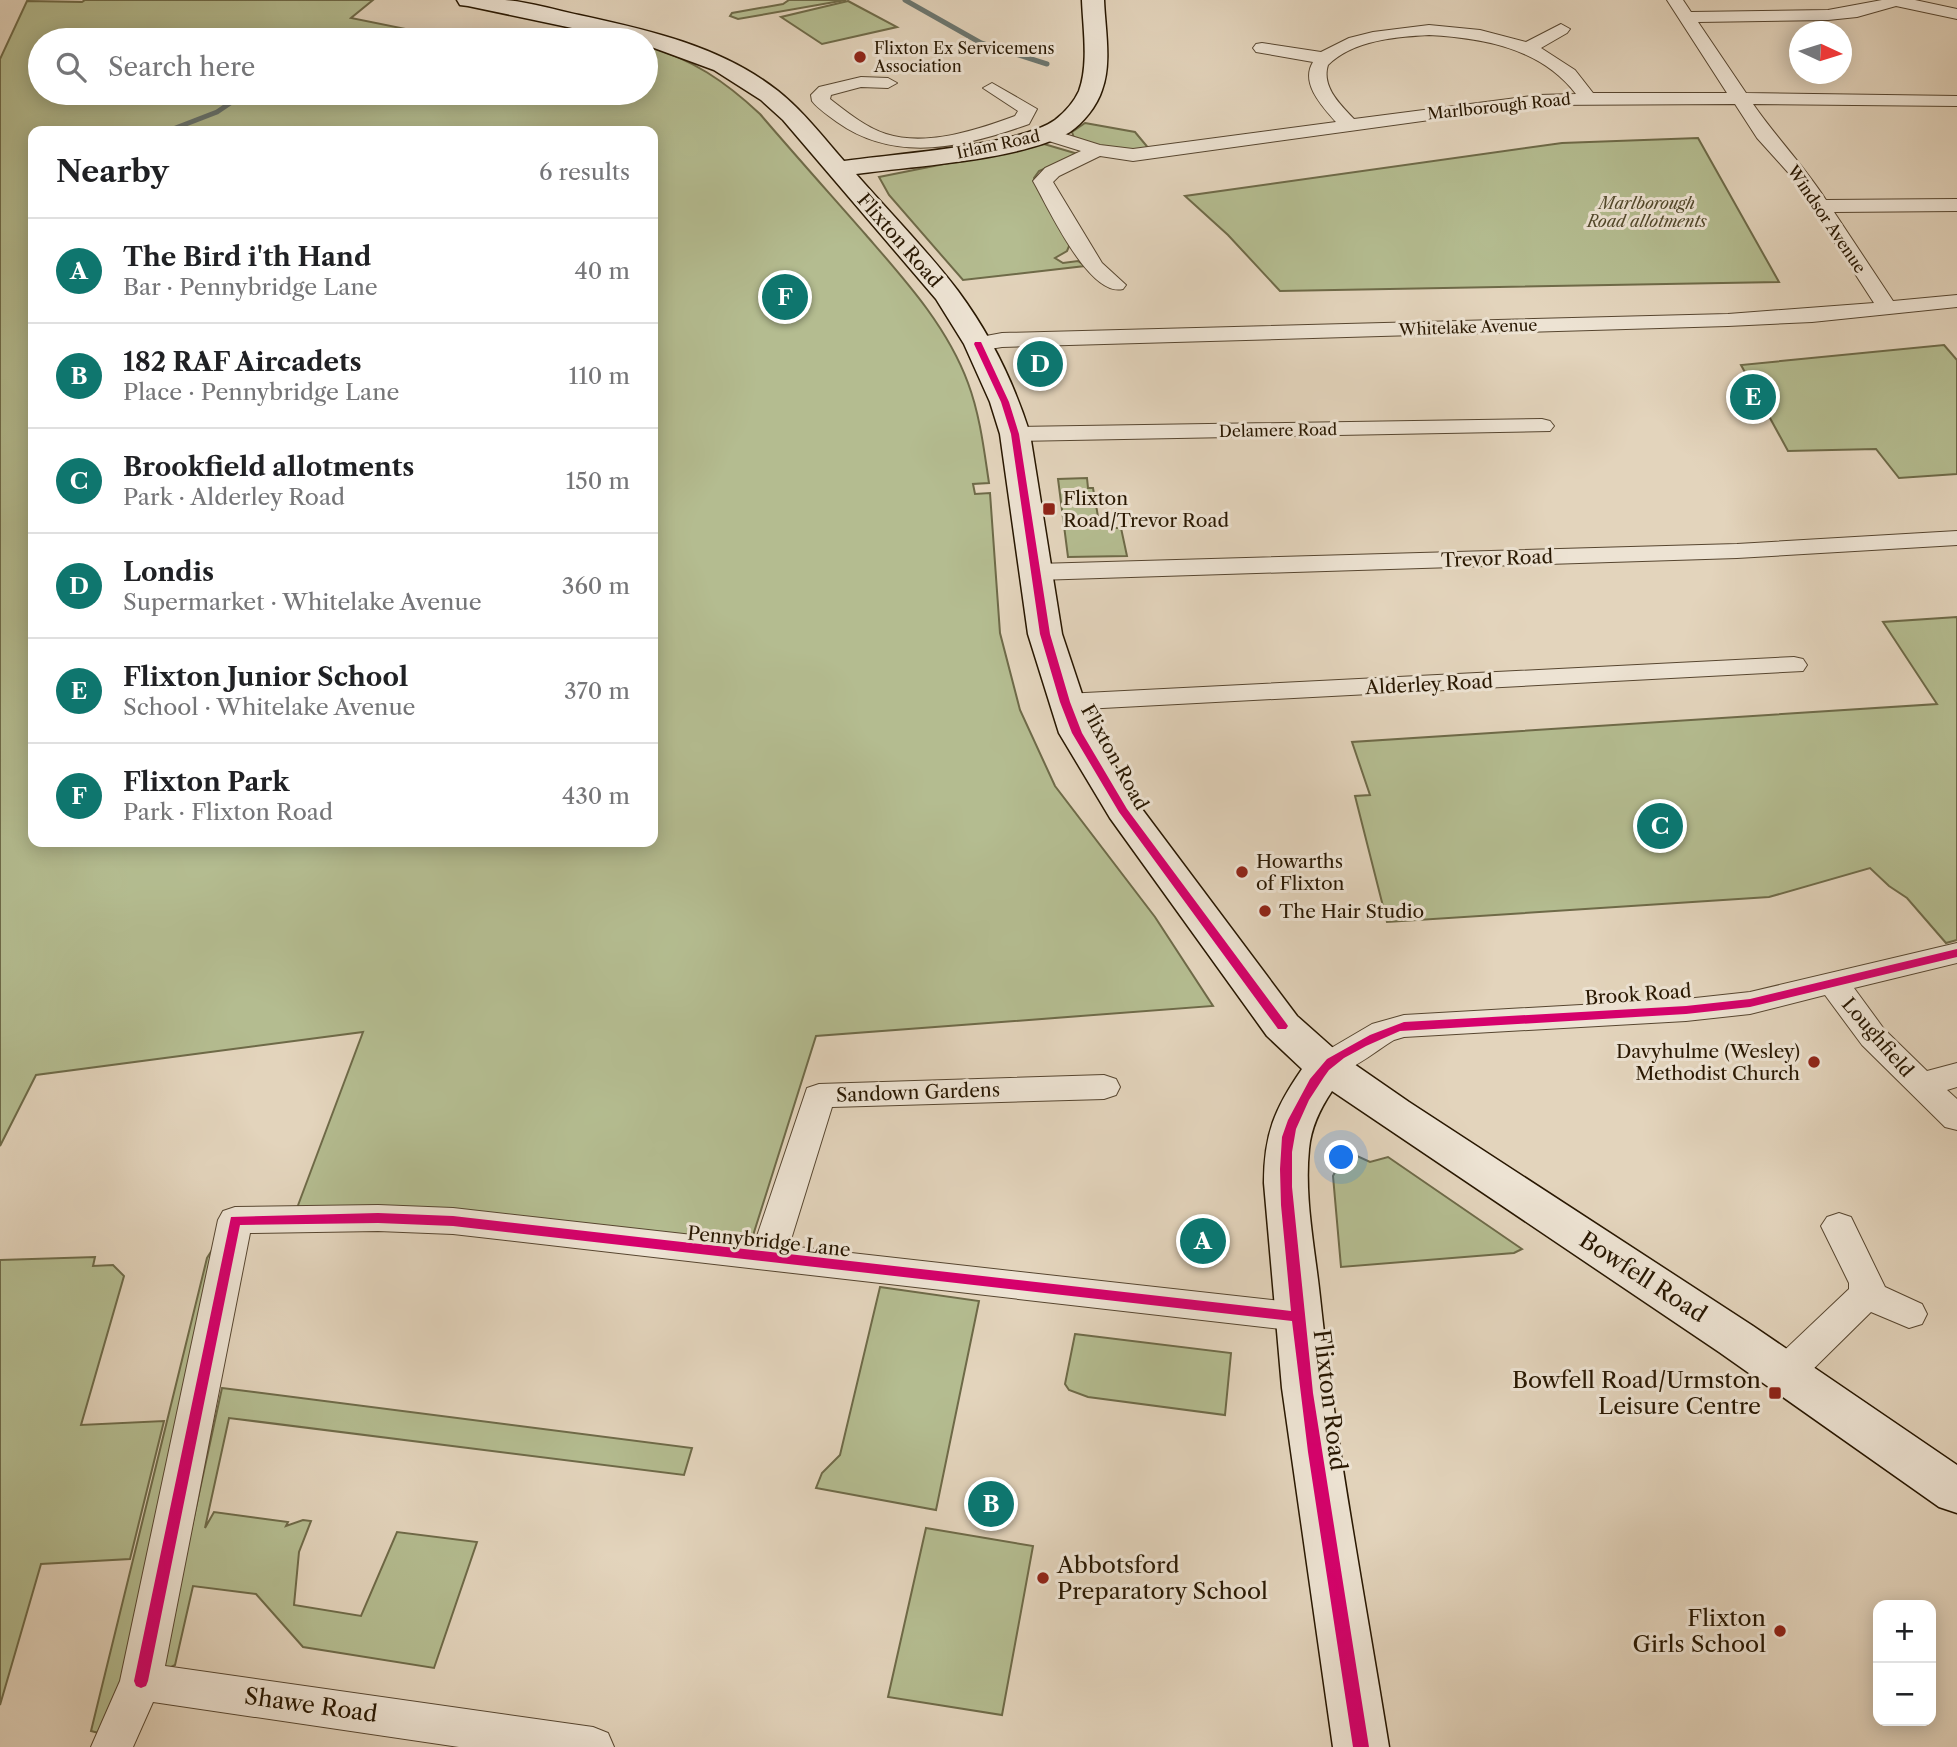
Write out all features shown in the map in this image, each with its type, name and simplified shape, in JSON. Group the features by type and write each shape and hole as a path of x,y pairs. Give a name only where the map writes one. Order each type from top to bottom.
{"main road":[{"name":"Irlam Road","path":"837,169 985,149 1046,134 1073,117 1083,106 1091,90 1095,68 1093,0"},
{"name":"Flixton Road","path":"483,1 606,28"},
{"name":"Flixton Road","path":"658,41 694,52 748,78 774,96 947,295 978,344 1001,392 1015,434 1045,634 1077,733 1123,810 1275,1017 1326,1066 1294,1118 1288,1137 1286,1163 1298,1317 1322,1507 1361,1747"},
{"name":"Bowfell Road","path":"1326,1066 1785,1373 1957,1492"}],"street":[{"name":"Windsor Avenue","path":"1675,0 1764,134 1800,175 1888,309"},
{"path":"1686,17 1839,13 1875,8 1896,1 1957,15"},
{"path":"1528,48 1561,29"},
{"path":"1262,48 1323,58 1355,41 1414,32 1476,35 1528,48 1560,68 1587,97"},
{"path":"1323,58 1317,76 1320,85 1349,125"},
{"path":"888,83 861,82 820,95 821,101 880,138 901,142 958,137 999,129 1023,120 1028,109 992,88"},
{"name":"Marlborough Road","path":"1046,134 1098,150 1150,154 1505,103 1587,97 1957,101"},
{"path":"803,128 846,119"},
{"path":"1098,150 1052,172 1043,181 1094,267 1116,285"},
{"path":"1819,206 1957,205"},
{"name":"Whitelake Avenue","path":"978,344 1012,340 1728,320 1888,309 1957,301"},
{"name":"Delamere Road","path":"1015,434 1542,426"},
{"name":"Trevor Road","path":"1037,572 1737,551 1957,538"},
{"name":"Alderley Road","path":"1065,702 1794,665"},
{"name":"Brook Road","path":"1326,1066 1383,1032 1404,1026 1686,1010 1750,1003 1957,953"},
{"name":"Loughfield","path":"1833,983 1873,1037 1957,1118"},
{"name":"Loughfield","path":"1924,1088 1941,1078 1957,1075"},
{"name":"Sandown Gardens","path":"767,1258 819,1096 1104,1087"},
{"name":"Pennybridge Lane","path":"141,1681 235,1220 427,1219 1298,1317"},
{"path":"1785,1373 1866,1294 1867,1283 1839,1226"},
{"path":"1866,1294 1909,1314"},
{"path":"112,1747 141,1681"},
{"name":"Shawe Road","path":"141,1681 593,1747"}],"green space":[{"path":"373,0 351,18 400,28 28,28 28,105 658,105 658,50 707,72 747,102 881,252 949,342 968,383 981,433 989,483 973,484 975,494 990,493 1000,633 1020,710 1055,786 1155,917 1213,1006 816,1036 750,1245 297,1208 363,1032 36,1075 0,1146 0,59 27,1"},
{"path":"789,0 846,0 738,19 730,16 732,13 783,4"},
{"path":"848,1 897,27 822,44 781,17"},
{"path":"1085,123 1135,132 1150,150 1107,150 1074,138 1072,132"},
{"name":"Marlborough Road allotments","path":"1698,138 1779,282 1280,291 1228,235 1185,196 1562,143"},
{"path":"1044,144 1078,154 1039,171 1034,178 1070,244 1067,251 1055,258 1063,263 1078,261 1085,266 963,280 889,195 879,177"},
{"path":"1944,345 1957,360 1957,474 1899,478 1876,449 1788,451 1741,365"},
{"path":"1087,478 1088,488 1093,488 1100,528 1121,528 1127,556 1068,557 1058,479"},
{"path":"1957,617 1957,940 1946,943 1907,898 1870,868 1769,897 1387,922 1355,796 1370,795 1352,742 1937,704 1883,622"},
{"path":"1346,1151 1370,1162 1388,1157 1522,1249 1514,1253 1341,1267 1333,1176"},
{"path":"214,1247 130,1681 99,1733 91,1731 207,1258"},
{"path":"95,1257 93,1266 113,1265 124,1276 81,1425 164,1421 130,1559 41,1564 0,1705 0,1260"},
{"path":"880,1287 979,1301 936,1510 816,1488 822,1473 840,1455"},
{"path":"1075,1334 1231,1353 1225,1415 1088,1397 1069,1390 1065,1384"},
{"path":"222,1388 692,1448 684,1475 229,1418 205,1528 214,1512 288,1522 286,1526 303,1520 311,1521 299,1552 294,1605 361,1616 397,1532 477,1542 434,1668 303,1647 256,1594 193,1586 175,1665 160,1673"},
{"path":"926,1528 1033,1546 1002,1715 888,1697"}],"waterway":[{"path":"905,0 981,43 1047,64"},
{"path":"181,126 217,112 227,105"}],"cycle path":[{"path":"978,344 1005,402 1015,434 1045,634 1077,733 1123,810 1282,1026"},
{"path":"1361,1747 1307,1393 1286,1187 1286,1152 1290,1129 1303,1100 1325,1067 1374,1037 1404,1026 1686,1010 1750,1003 1957,953"},
{"path":"141,1681 235,1220 378,1218 453,1221 1298,1317"}],"place":[{"name":"Flixton Ex Servicemens Association","path":"860,57"},
{"name":"Flixton Park","path":"785,297"},
{"name":"Londis","path":"1040,364"},
{"name":"Flixton Junior School","path":"1753,397"},
{"name":"Flixton Road/Trevor Road","path":"1049,509"},
{"name":"Brookfield allotments","path":"1660,826"},
{"name":"Howarths of Flixton","path":"1242,872"},
{"name":"The Hair Studio","path":"1265,911"},
{"name":"Davyhulme (Wesley) Methodist Church","path":"1814,1062"},
{"name":"The Bird i'th Hand","path":"1203,1241"},
{"name":"Bowfell Road/Urmston Leisure Centre","path":"1775,1393"},
{"name":"182 RAF Aircadets","path":"991,1504"},
{"name":"Abbotsford Preparatory School","path":"1043,1578"},
{"name":"Flixton Girls School","path":"1780,1631"}]}
